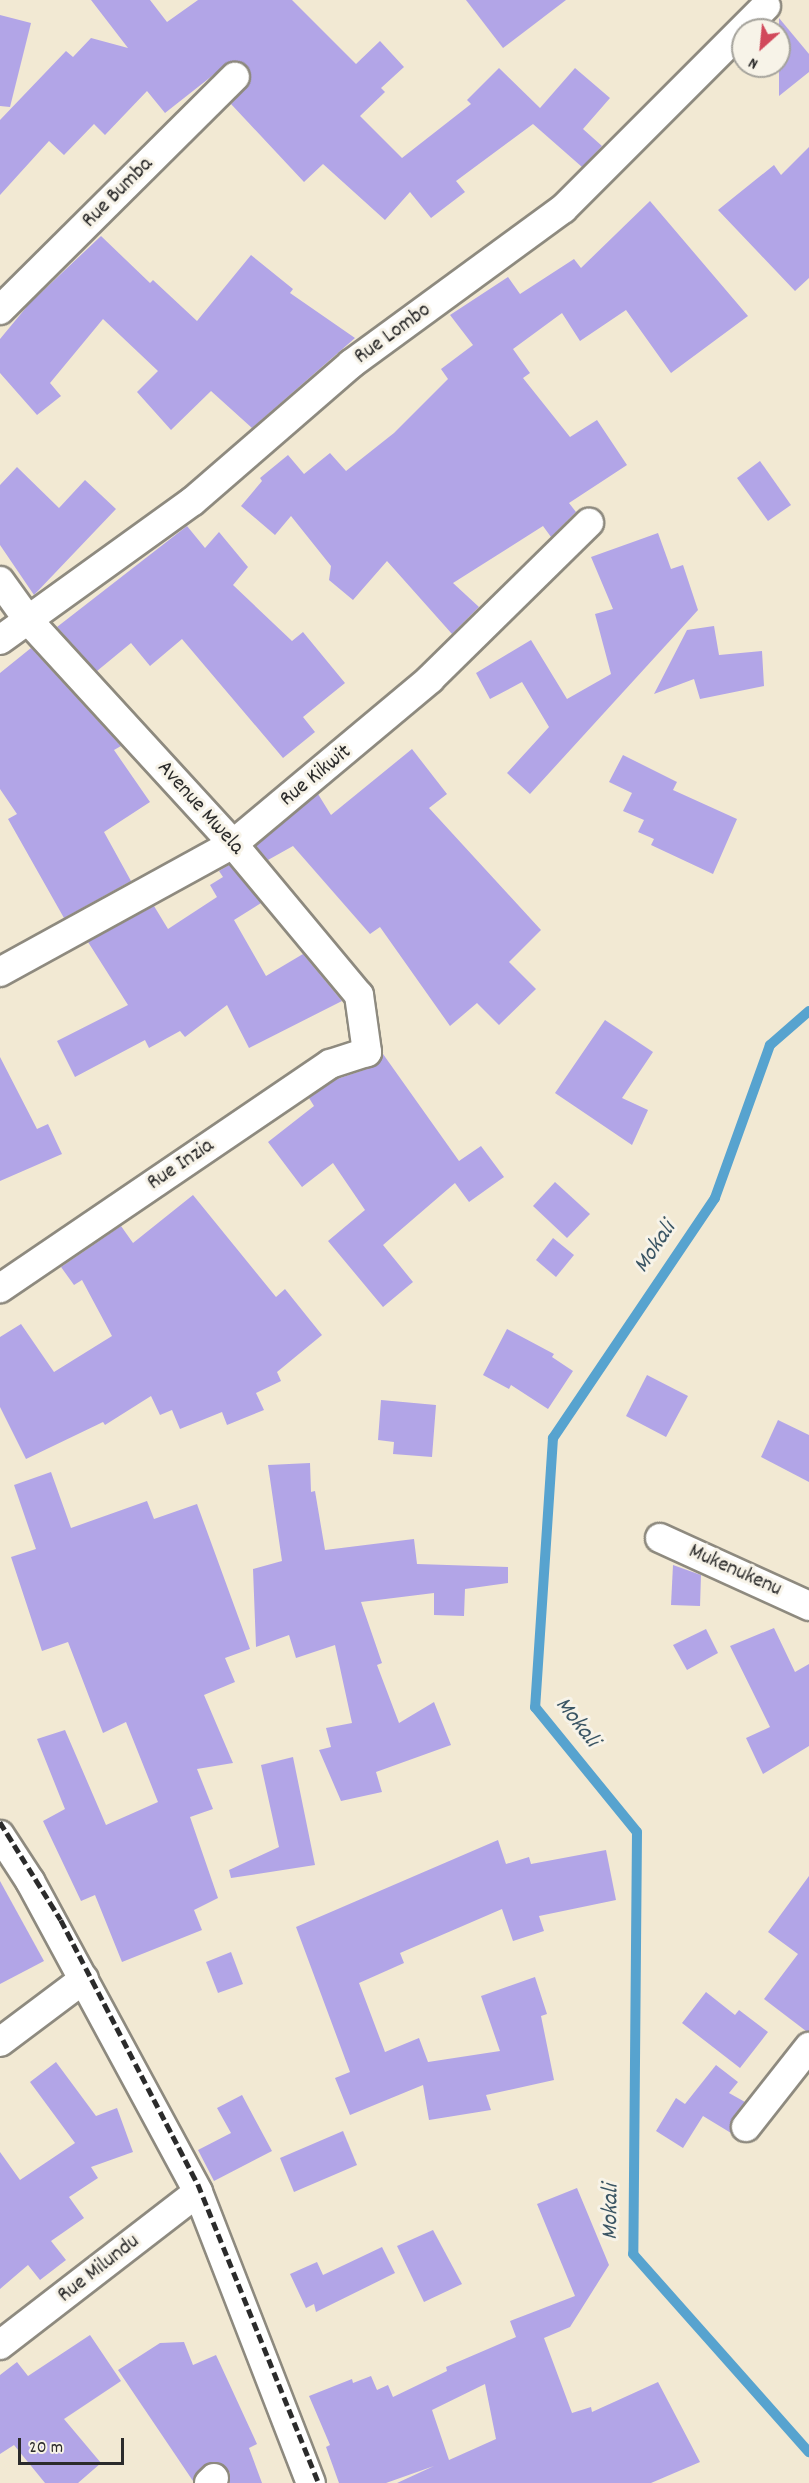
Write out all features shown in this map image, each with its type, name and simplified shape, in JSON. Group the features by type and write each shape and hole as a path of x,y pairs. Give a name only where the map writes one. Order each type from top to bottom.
{"street":[{"name":"Rue Lombo","path":"0,640 193,501 351,364 564,209 766,6"},
{"name":"Rue Bumba","path":"0,310 235,77"},
{"name":"Rue Kikwit","path":"0,972 233,844 430,679 589,523"},
{"name":"Avenue Mwela","path":"0,581 28,620 233,844 359,995 367,1052"},
{"name":"Rue Inzia","path":"0,1288 330,1064 367,1052"},
{"name":"Mukenukenu","path":"660,1538 809,1606"},
{"path":"0,1835 84,1979 198,2192 311,2483"},
{"path":"0,2042 84,1979"},
{"path":"746,2127 809,2047"},
{"name":"Rue Milundu","path":"0,2345 198,2192"}],"building":[{"path":"91,0 150,0 167,22 198,0 292,0 356,64 380,41 404,67 381,88 385,92 360,116 402,158 471,104 467,100 499,68 540,108 575,68 610,98 583,129 602,146 582,167 533,124 456,181 465,192 431,218 410,192 385,220 323,164 304,182 231,104 251,81 247,66 231,61 165,113 147,91 105,135 94,124 64,155 49,141 0,195 0,120 66,51 73,57 91,38 128,48"},
{"path":"466,0 566,0 503,48"},
{"path":"0,15 31,23 10,107 0,106"},
{"path":"791,32 809,54 809,72 779,96 779,78 791,78"},
{"path":"809,147 809,278 795,291 718,210 774,165 781,175"},
{"path":"650,201 748,316 671,373 626,310 580,341 562,313 513,349 530,373 523,378 570,437 597,420 627,465 569,503 576,512 551,537 543,526 453,583 479,607 452,634 387,561 353,600 329,580 331,566 291,516 275,535 241,506 262,481 260,478 288,455 304,474 330,453 346,471 394,433 448,379 441,369 473,345 450,315 508,277 520,294 574,259 581,268"},
{"path":"101,236 150,283 153,280 197,321 251,255 293,289 290,293 355,338 252,428 211,391 171,430 137,392 158,371 103,319 50,383 61,396 37,415 0,373 0,339 29,304"},
{"path":"760,461 791,505 768,521 737,478"},
{"path":"17,467 59,508 85,480 116,509 34,595 0,545 0,485"},
{"path":"187,526 205,548 219,532 248,567 233,585 292,641 303,632 345,683 303,717 315,732 283,758 182,639 150,666 131,643 97,671 57,627"},
{"path":"658,533 671,569 683,565 698,610 530,794 507,773 549,727 522,682 490,699 476,673 531,640 567,699 611,674 595,614 613,609 591,557"},
{"path":"714,626 719,655 762,651 764,686 700,699 694,679 654,694 687,630"},
{"path":"31,648 121,746 114,750 150,802 104,832 131,881 64,918 8,819 17,814 0,789 0,673"},
{"path":"412,749 447,794 429,808 541,930 509,962 536,989 499,1025 477,1003 450,1026 380,927 370,934 293,846 268,860 256,846 318,794 331,815"},
{"path":"623,755 677,782 673,790 737,819 713,874 651,845 654,839 638,832 644,820 623,811 632,793 609,782"},
{"path":"229,865 261,903 234,920 266,976 303,954 342,1001 249,1048 227,1005 185,1037 180,1031 149,1048 145,1040 75,1077 57,1041 128,1005 88,942 154,906 168,929 217,897 210,885 223,877 219,871"},
{"path":"605,1020 653,1052 622,1098 648,1110 632,1145 555,1093"},
{"path":"383,1054 459,1161 481,1146 504,1177 469,1202 455,1183 383,1245 413,1282 383,1307 328,1241 365,1210 333,1163 302,1187 268,1142 314,1106 309,1098 337,1079 373,1067"},
{"path":"0,1057 37,1129 48,1124 62,1154 0,1181"},
{"path":"555,1182 590,1214 567,1238 533,1206"},
{"path":"193,1195 276,1297 285,1289 322,1335 277,1372 281,1381 256,1393 264,1410 227,1425 222,1412 180,1429 172,1410 160,1415 151,1396 105,1425 103,1422 26,1459 0,1407 0,1337 21,1324 54,1372 112,1336 82,1280 74,1285 61,1267 121,1226 133,1243"},
{"path":"553,1238 574,1255 556,1277 536,1260"},
{"path":"507,1329 554,1354 552,1357 573,1371 548,1409 511,1385 509,1389 483,1375"},
{"path":"647,1375 688,1396 666,1437 626,1416"},
{"path":"381,1400 436,1405 432,1457 393,1454 394,1442 378,1440"},
{"path":"778,1420 809,1435 809,1482 761,1457"},
{"path":"310,1463 311,1492 315,1491 325,1550 414,1539 417,1564 508,1567 508,1583 465,1589 464,1616 434,1615 434,1593 361,1602 382,1663 377,1665 399,1723 434,1702 451,1745 376,1772 382,1792 341,1801 319,1750 331,1747 326,1728 352,1723 335,1645 296,1658 289,1635 256,1647 253,1569 282,1561 268,1465"},
{"path":"51,1472 71,1528 147,1501 154,1519 197,1504 250,1649 225,1658 235,1682 204,1695 233,1763 197,1769 213,1809 190,1817 218,1898 194,1910 202,1930 122,1962 95,1895 81,1901 43,1821 65,1809 37,1739 65,1730 106,1825 158,1802 126,1722 103,1733 68,1642 42,1651 11,1557 36,1549 14,1485"},
{"path":"673,1565 701,1575 700,1606 671,1605"},
{"path":"774,1628 795,1672 809,1664 809,1746 763,1774 746,1738 770,1727 730,1646"},
{"path":"706,1629 718,1653 687,1670 673,1645"},
{"path":"293,1757 315,1865 231,1878 229,1870 279,1847 261,1765"},
{"path":"498,1840 506,1864 529,1857 531,1864 606,1850 616,1900 539,1916 544,1931 513,1941 502,1909 400,1953 404,1963 359,1983 385,2052 419,2038 428,2062 500,2051 481,1996 535,1977 547,2014 541,2016 554,2080 486,2095 491,2110 429,2120 423,2085 350,2115 335,2078 350,2072 296,1927"},
{"path":"809,1876 809,2031 806,2031 764,1999 798,1954 768,1932"},
{"path":"0,1881 44,1961 0,1984"},
{"path":"231,1952 243,1984 218,1993 206,1962"},
{"path":"706,1992 735,2015 739,2010 768,2032 740,2068 682,2023"},
{"path":"56,2062 96,2116 117,2108 133,2152 91,2167 98,2178 69,2197 84,2218 51,2241 66,2260 40,2280 28,2265 0,2289 0,2152 20,2180 75,2143 30,2082"},
{"path":"716,2065 738,2082 729,2093 745,2102 733,2117 731,2133 703,2116 683,2148 656,2131 676,2098 685,2104"},
{"path":"242,2095 272,2151 214,2181 198,2150 231,2133 217,2108"},
{"path":"343,2131 357,2165 294,2192 280,2158"},
{"path":"577,2188 609,2265 570,2327 544,2338 572,2413 591,2407 592,2412 658,2382 700,2462 651,2483 397,2483 434,2466 386,2483 339,2483 326,2447 330,2445 309,2396 352,2379 353,2383 371,2376 377,2390 388,2385 393,2397 447,2371 446,2367 516,2337 510,2321 575,2296 537,2204","holes":["485,2384 496,2439 449,2460 432,2410"]},
{"path":"433,2230 462,2284 424,2302 397,2246"},
{"path":"382,2247 395,2273 316,2312 314,2304 306,2308 290,2274 317,2262 323,2275"},
{"path":"90,2335 121,2381 64,2419 101,2463 78,2483 45,2483 14,2445 0,2454 0,2375 17,2362 28,2376"},
{"path":"184,2342 193,2365 216,2355 257,2444 249,2448 262,2483 230,2483 230,2473 218,2462 203,2466 193,2481 118,2370 160,2343"}],"waterway":[{"name":"Mokali","path":"809,1011 770,1045 715,1198 553,1438 535,1707 637,1832 633,2254 809,2452"}],"railway":[{"path":"0,1822 61,1920 198,2184 319,2483"}]}
